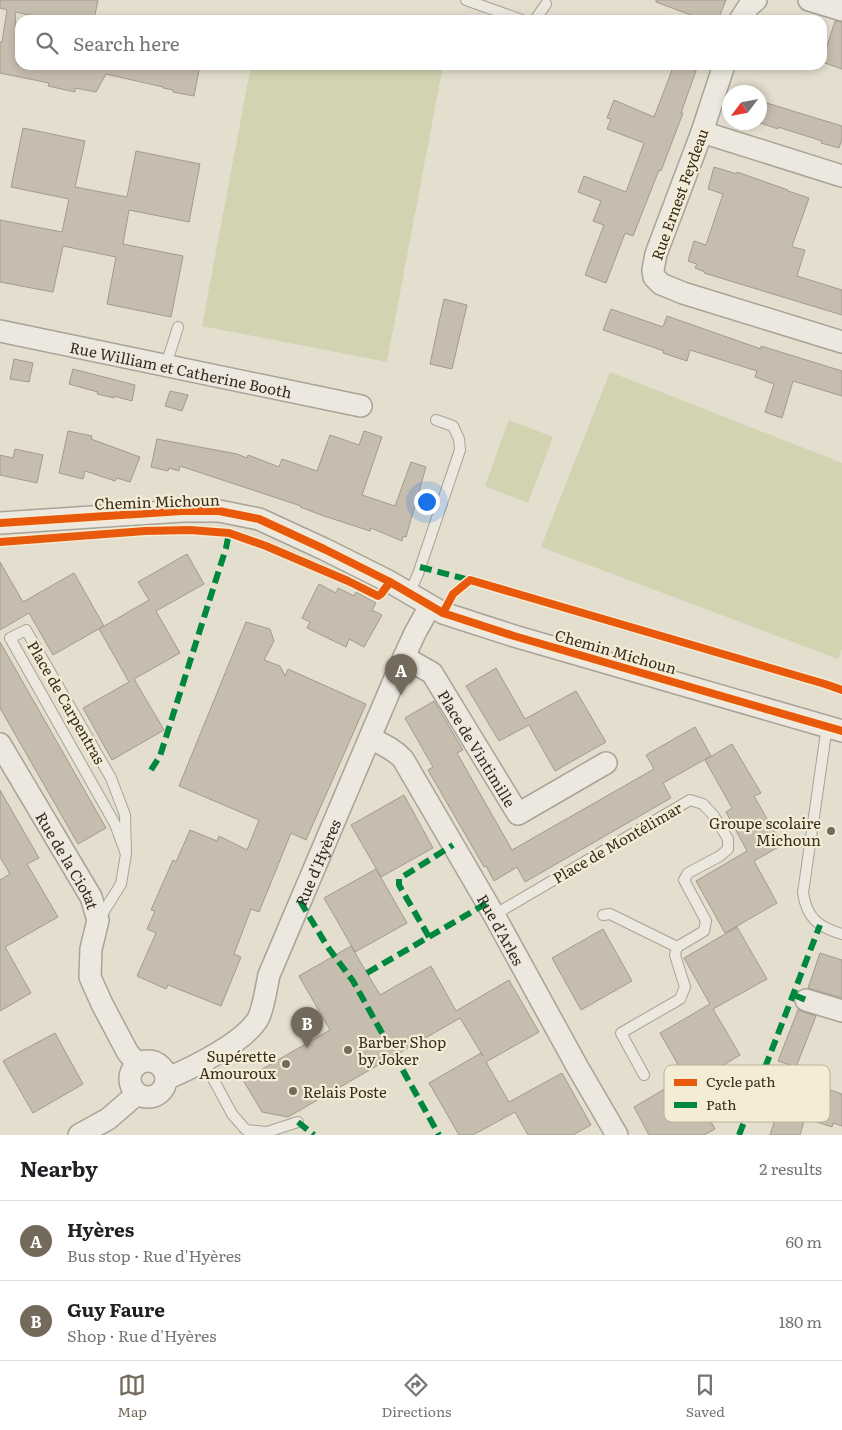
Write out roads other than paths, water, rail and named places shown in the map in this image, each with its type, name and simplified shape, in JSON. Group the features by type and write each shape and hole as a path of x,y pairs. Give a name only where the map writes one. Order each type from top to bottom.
{"street":[{"path":"743,15 756,0"},
{"path":"809,0 842,10"},
{"name":"Rue Ernest Feydeau","path":"722,70 702,132 656,254 653,270 654,278 662,284 683,293 842,342"},
{"path":"702,132 842,176"},
{"name":"Rue William et Catherine Booth","path":"0,331 361,406"},
{"name":"Chemin Michoun","path":"0,523 182,511 219,511 258,519 390,582 443,613 514,636 834,728"},
{"name":"Rue d'Hyères","path":"166,1079 235,1043 249,1032 259,1017 269,976 414,633 430,606"},
{"name":"Place de Vintimille","path":"404,657 432,673 518,814 606,763"},
{"name":"Rue d'Arles","path":"370,738 391,748 403,760 494,914 616,1135"},
{"name":"Rue de la Ciotat","path":"0,744 91,897 98,920 91,949 90,977 128,1053 138,1064"},
{"path":"806,1000 842,1011"},
{"path":"148,1061 159,1065 163,1069 166,1079 163,1089 156,1095 146,1097 137,1094 133,1090 129,1078 130,1073 138,1064 148,1061"},
{"path":"79,1135 108,1119 137,1094"}],"lane":[{"path":"466,0 508,15"},
{"path":"538,15 546,4"},
{"path":"166,365 178,327"},
{"path":"409,594 418,574 460,450 459,439 453,426 436,420"},
{"name":"Place de Carpentras","path":"98,920 121,884 126,854 126,816 111,778 26,630 10,638 115,824 126,854"},
{"path":"834,728 803,893 810,915 820,926 842,934"},
{"name":"Place de Montélimar","path":"494,914 690,800 703,804 714,816 728,839 728,849 720,856 688,873 684,880 706,921 704,931 677,948"},
{"path":"603,915 610,914 677,948 675,955 685,987 680,999 621,1034 644,1075"},
{"path":"203,1060 232,1114 246,1130 267,1132 298,1122"}],"place":[{"name":"Hyères","path":"401,695"},
{"name":"Groupe scolaire Michoun","path":"831,831"},
{"name":"Guy Faure","path":"307,1048"},
{"name":"Barber Shop by Joker","path":"348,1050"},
{"name":"Supérette Amouroux","path":"286,1064"},
{"name":"Relais Poste","path":"293,1091"}]}
